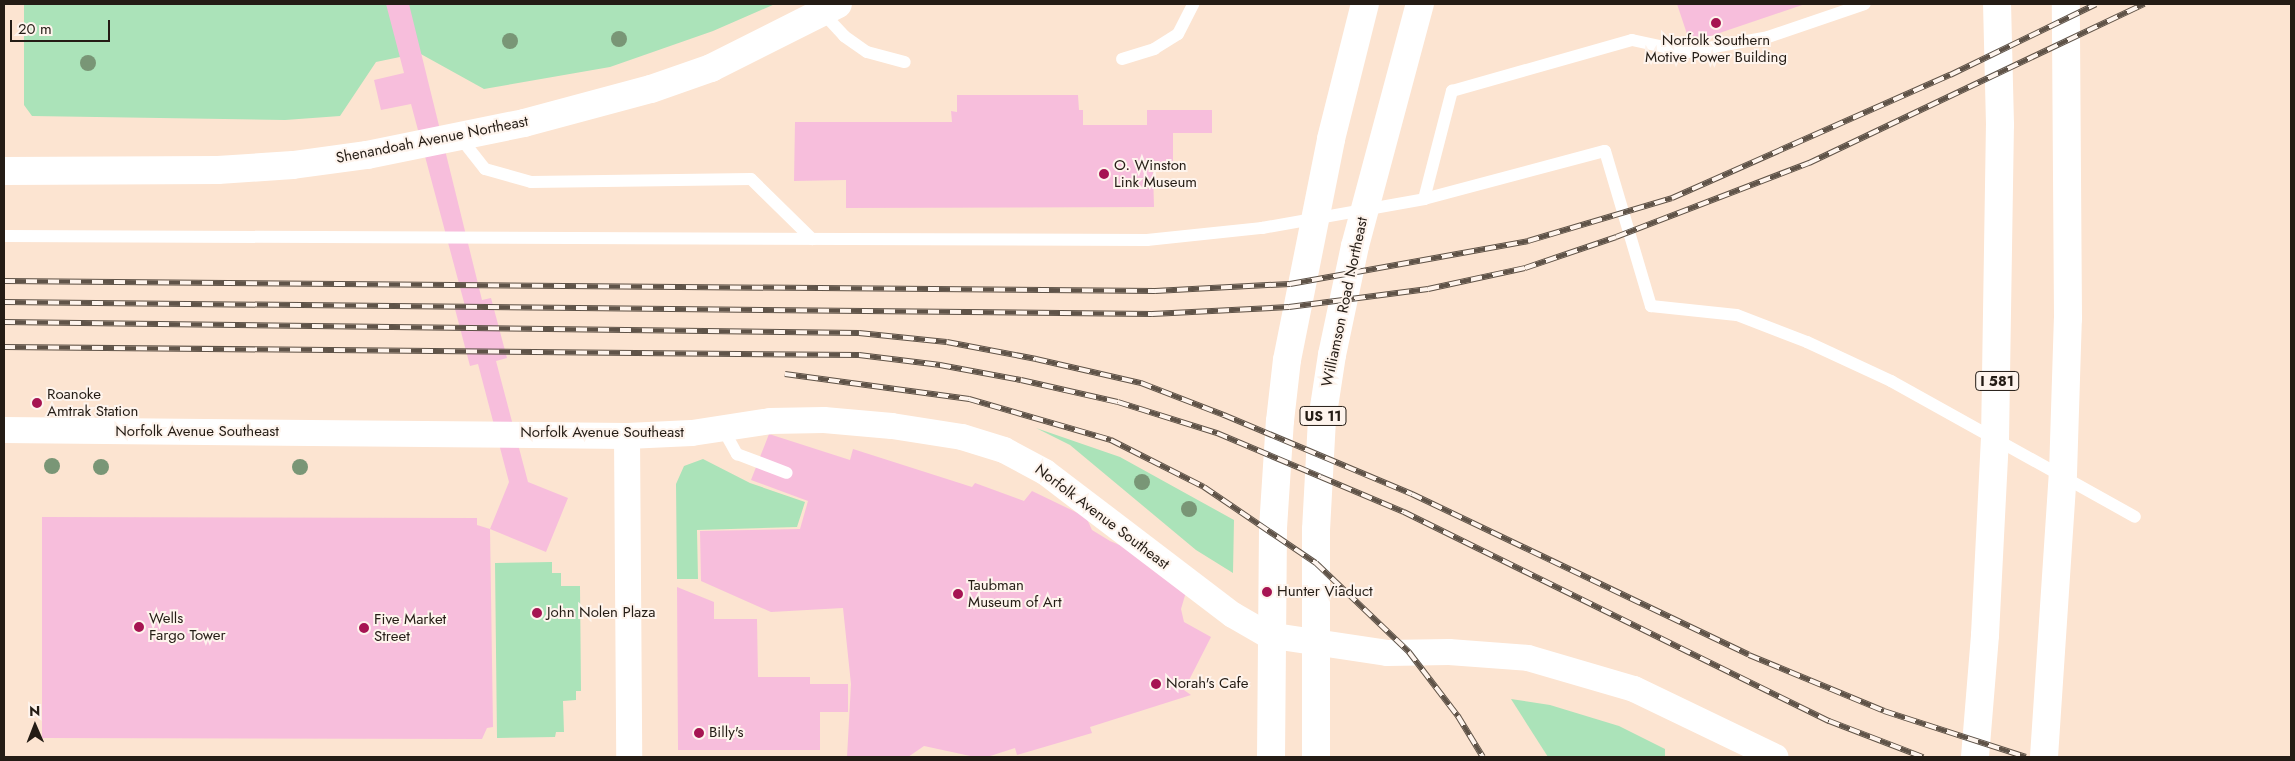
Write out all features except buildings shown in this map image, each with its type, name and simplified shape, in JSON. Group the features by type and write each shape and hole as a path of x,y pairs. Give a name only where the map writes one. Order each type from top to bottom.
{"main road":[{"name":"US 11","path":"1271,757 1274,528 1280,421 1287,360 1331,139 1365,4"},
{"name":"Williamson Road Northeast","path":"1316,757 1316,530 1322,420 1342,303 1383,139 1420,4"},
{"name":"I 581","path":"1975,757 1985,635 1995,440 2000,135 1997,4"},
{"path":"2044,757 2062,484 2068,319 2066,4"},
{"name":"Shenandoah Avenue Northeast","path":"4,171 218,170 292,165 367,155 590,107 660,86 719,64 829,8"}],"street":[{"name":"Norfolk Avenue Southeast","path":"4,430 627,436 723,428 770,421 824,420 892,426 962,437 1004,450 1045,472 1218,604 1267,635 1387,653 1450,652 1537,660 1634,689 1775,757"},
{"path":"627,436 629,757"}],"lane":[{"path":"1122,59 1154,49 1178,34 1193,4"},
{"path":"1424,199 1452,92 1632,40 1687,52 1768,37 1865,4"},
{"path":"829,8 844,36 867,52 905,62"},
{"path":"459,136 485,169 531,182 751,179 812,239"},
{"path":"4,236 1147,240 1262,228 1424,199 1605,150 1652,306 1736,315 1807,342 1891,382 2135,517"},
{"path":"723,428 737,454 787,473"}],"green space":[{"path":"24,4 775,4 713,31 610,67 484,89 419,53 376,62 340,116 285,120 32,116 24,105"},
{"path":"1036,428 1120,457 1234,520 1233,573 1196,550 1070,445"},
{"path":"703,459 750,483 805,502 797,527 697,530 698,579 677,579 676,484 684,466"},
{"path":"552,562 552,573 561,573 561,586 580,586 581,691 576,691 576,700 563,701 564,732 556,732 555,737 497,738 495,563"},
{"path":"1511,699 1550,705 1619,726 1665,749 1665,757 1548,757"}],"railway":[{"path":"4,281 1155,291 1290,284 1528,241 1672,198 1950,75 2096,4"},
{"path":"4,302 1152,314 1289,307 1428,289 1525,268 1616,237 1809,163 2144,4"},
{"path":"4,322 859,333 947,342 1036,359 1141,383 1224,415 1412,494 1749,655 1884,711 2026,757"},
{"path":"4,347 859,355 940,365 1021,380 1118,402 1217,433 1404,512 1829,721 1923,757"},
{"path":"785,374 969,399 1111,440 1204,487 1316,563 1409,652 1458,716 1483,757"}],"place":[{"name":"Norfolk Southern Motive Power Building","path":"1716,23"},
{"name":"O. Winston Link Museum","path":"1104,174"},
{"name":"Roanoke Amtrak Station","path":"37,403"},
{"name":"Hunter Viaduct","path":"1267,592"},
{"name":"Taubman Museum of Art","path":"958,594"},
{"name":"John Nolen Plaza","path":"537,613"},
{"name":"Wells Fargo Tower","path":"139,627"},
{"name":"Five Market Street","path":"364,628"},
{"name":"Norah's Cafe","path":"1156,684"},
{"name":"Billy's","path":"699,733"}]}
